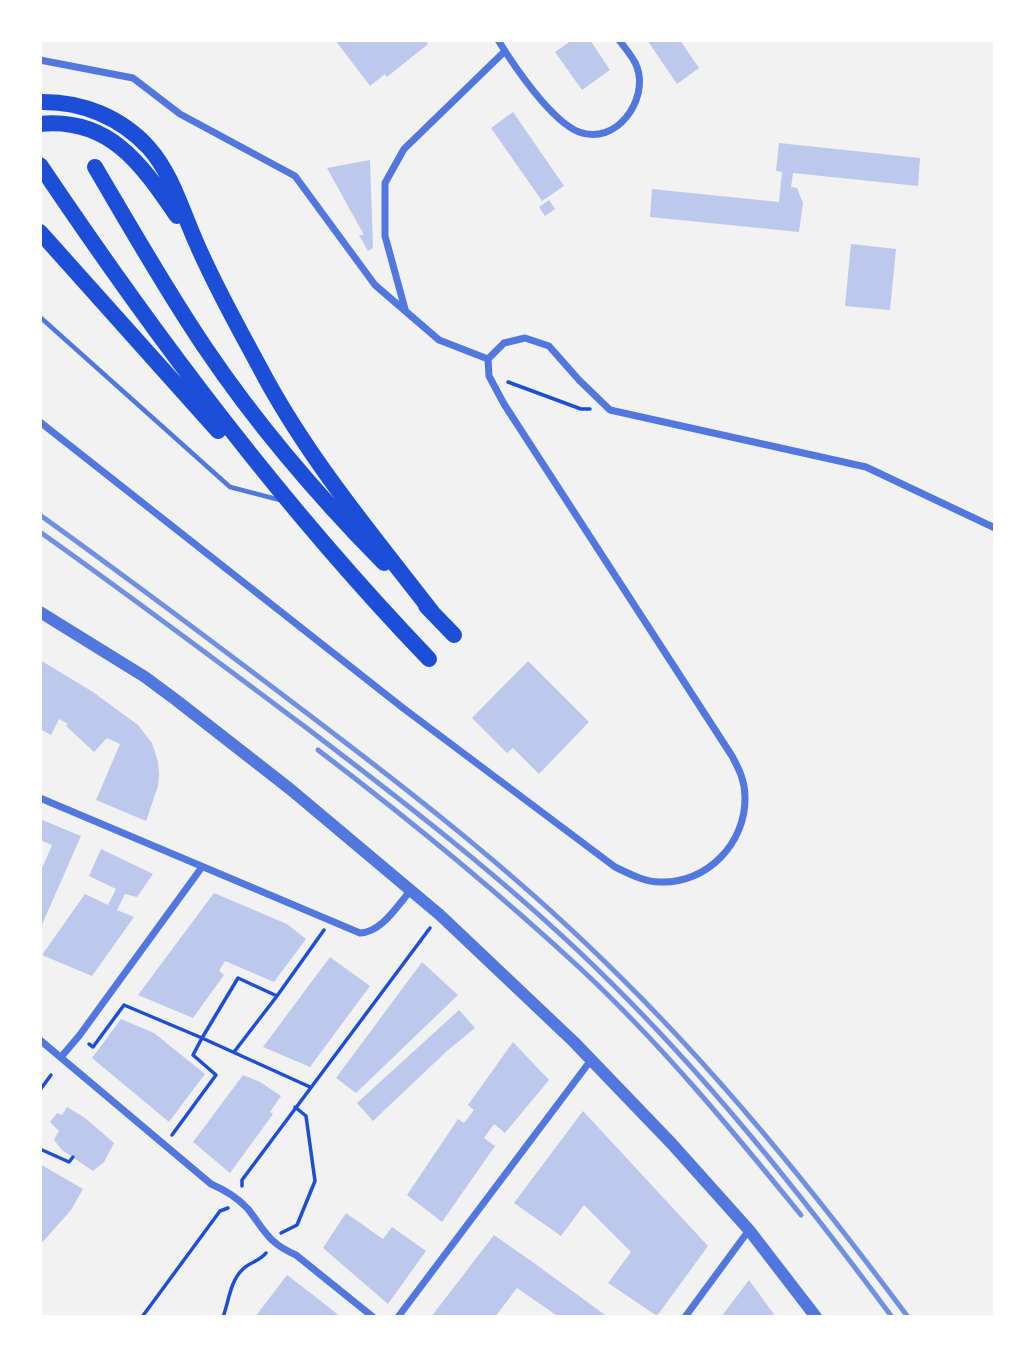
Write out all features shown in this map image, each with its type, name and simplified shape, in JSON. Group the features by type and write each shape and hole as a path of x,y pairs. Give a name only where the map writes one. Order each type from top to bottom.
{"highway":[{"path":"40,102 86,108 113,119 136,135 155,154 196,244 268,383 331,481 432,612"},
{"path":"40,124 65,123 88,129 123,147 154,181 196,244"},
{"path":"40,164 96,248 217,414 373,601 429,659"},
{"path":"95,167 173,298 241,397 335,513 454,635"},
{"path":"40,232 281,500 324,544"}],"street":[{"path":"498,40 542,101 567,125 581,133 602,133 616,127 627,118 640,92 637,66 619,40"},
{"path":"405,309 386,236 385,183 404,149 505,51"},
{"path":"40,60 133,78 180,114 295,176 375,285 439,340 488,359"},
{"path":"40,422 403,708 615,867 636,878 660,882 683,880 704,872 722,857 737,837 744,816 742,774 733,756 505,404 489,376 488,359 504,343 525,338 549,346 610,410 866,467 995,528"},
{"path":"40,612 145,677 176,700 289,789 440,915 591,1059 672,1144 749,1230 816,1317"},
{"path":"40,798 360,933 368,932 382,923 411,890"},
{"path":"61,1057 202,867"},
{"path":"40,1040 211,1184 238,1200 247,1208 261,1231 273,1241 296,1255 373,1317"},
{"path":"398,1317 591,1059"},
{"path":"685,1317 749,1230"}],"lane":[{"path":"40,317 230,487 281,500"}],"path":[{"path":"489,376 581,409 610,410"},
{"path":"142,1317 220,1211 231,1206 243,1194 242,1180 440,915"},
{"path":"233,1052 331,920"},
{"path":"166,1144 216,1075 193,1055 238,978 277,996"},
{"path":"79,1036 93,1046 124,1005 310,1087"},
{"path":"40,1090 51,1075"},
{"path":"223,1317 234,1279 249,1264 262,1258 279,1234 297,1225 315,1181 306,1116 295,1107"},
{"path":"40,1149 69,1163 73,1157"}],"building":[{"path":"335,40 425,40 428,44 387,77 385,74 370,86"},
{"path":"572,40 590,40 610,70 582,90 555,52"},
{"path":"647,40 680,40 699,68 677,84"},
{"path":"513,112 564,186 542,201 491,128"},
{"path":"779,143 920,158 918,186 793,173 791,187 797,188 803,203 799,232 650,217 652,189 779,202 782,172 776,171"},
{"path":"370,160 373,248 368,251 359,235 364,235 327,168"},
{"path":"549,200 555,209 545,216 539,207"},
{"path":"851,244 896,249 890,310 845,306"},
{"path":"40,660 93,692 138,725 152,743 159,774 158,786 146,821 96,800 120,744 107,738 94,752 66,726 68,724 59,719 51,735 40,729"},
{"path":"528,661 589,722 539,774 513,748 507,753 472,718"},
{"path":"40,819 81,836 40,929 40,873 52,845 40,840"},
{"path":"101,849 153,874 137,897 125,894 117,910 134,917 92,976 42,955 85,894 108,905 116,889 89,876"},
{"path":"214,893 287,924 306,939 274,982 225,961 219,971 224,975 193,1018 138,995"},
{"path":"330,957 370,986 310,1067 263,1047"},
{"path":"422,962 458,995 356,1093 336,1078"},
{"path":"459,1010 475,1028 373,1121 357,1103"},
{"path":"121,1019 154,1033 205,1074 169,1122 92,1058"},
{"path":"513,1042 549,1080 505,1133 494,1124 484,1138 495,1146 442,1222 407,1195 458,1119 464,1123 474,1110 468,1105"},
{"path":"243,1075 281,1096 270,1112 273,1114 230,1173 193,1142"},
{"path":"67,1107 85,1118 114,1143 104,1162 93,1171 62,1150 54,1140 59,1131 50,1122 57,1113 62,1115"},
{"path":"583,1111 708,1246 657,1316 608,1283 631,1252 584,1205 561,1236 514,1203"},
{"path":"40,1164 83,1189 71,1210 40,1245"},
{"path":"346,1213 383,1239 392,1227 426,1251 388,1304 323,1248"},
{"path":"494,1235 608,1317 559,1317 517,1288 495,1317 431,1317"},
{"path":"287,1275 317,1298 341,1317 255,1317"},
{"path":"749,1280 776,1317 721,1317"}],"railway":[{"path":"40,515 381,770 457,830 567,925 644,1001 724,1087 800,1177 908,1317"},
{"path":"40,532 379,783 452,841 559,933 634,1006 712,1091 786,1179 892,1317"},
{"path":"318,750 453,857 582,970 668,1058 801,1215"}]}
